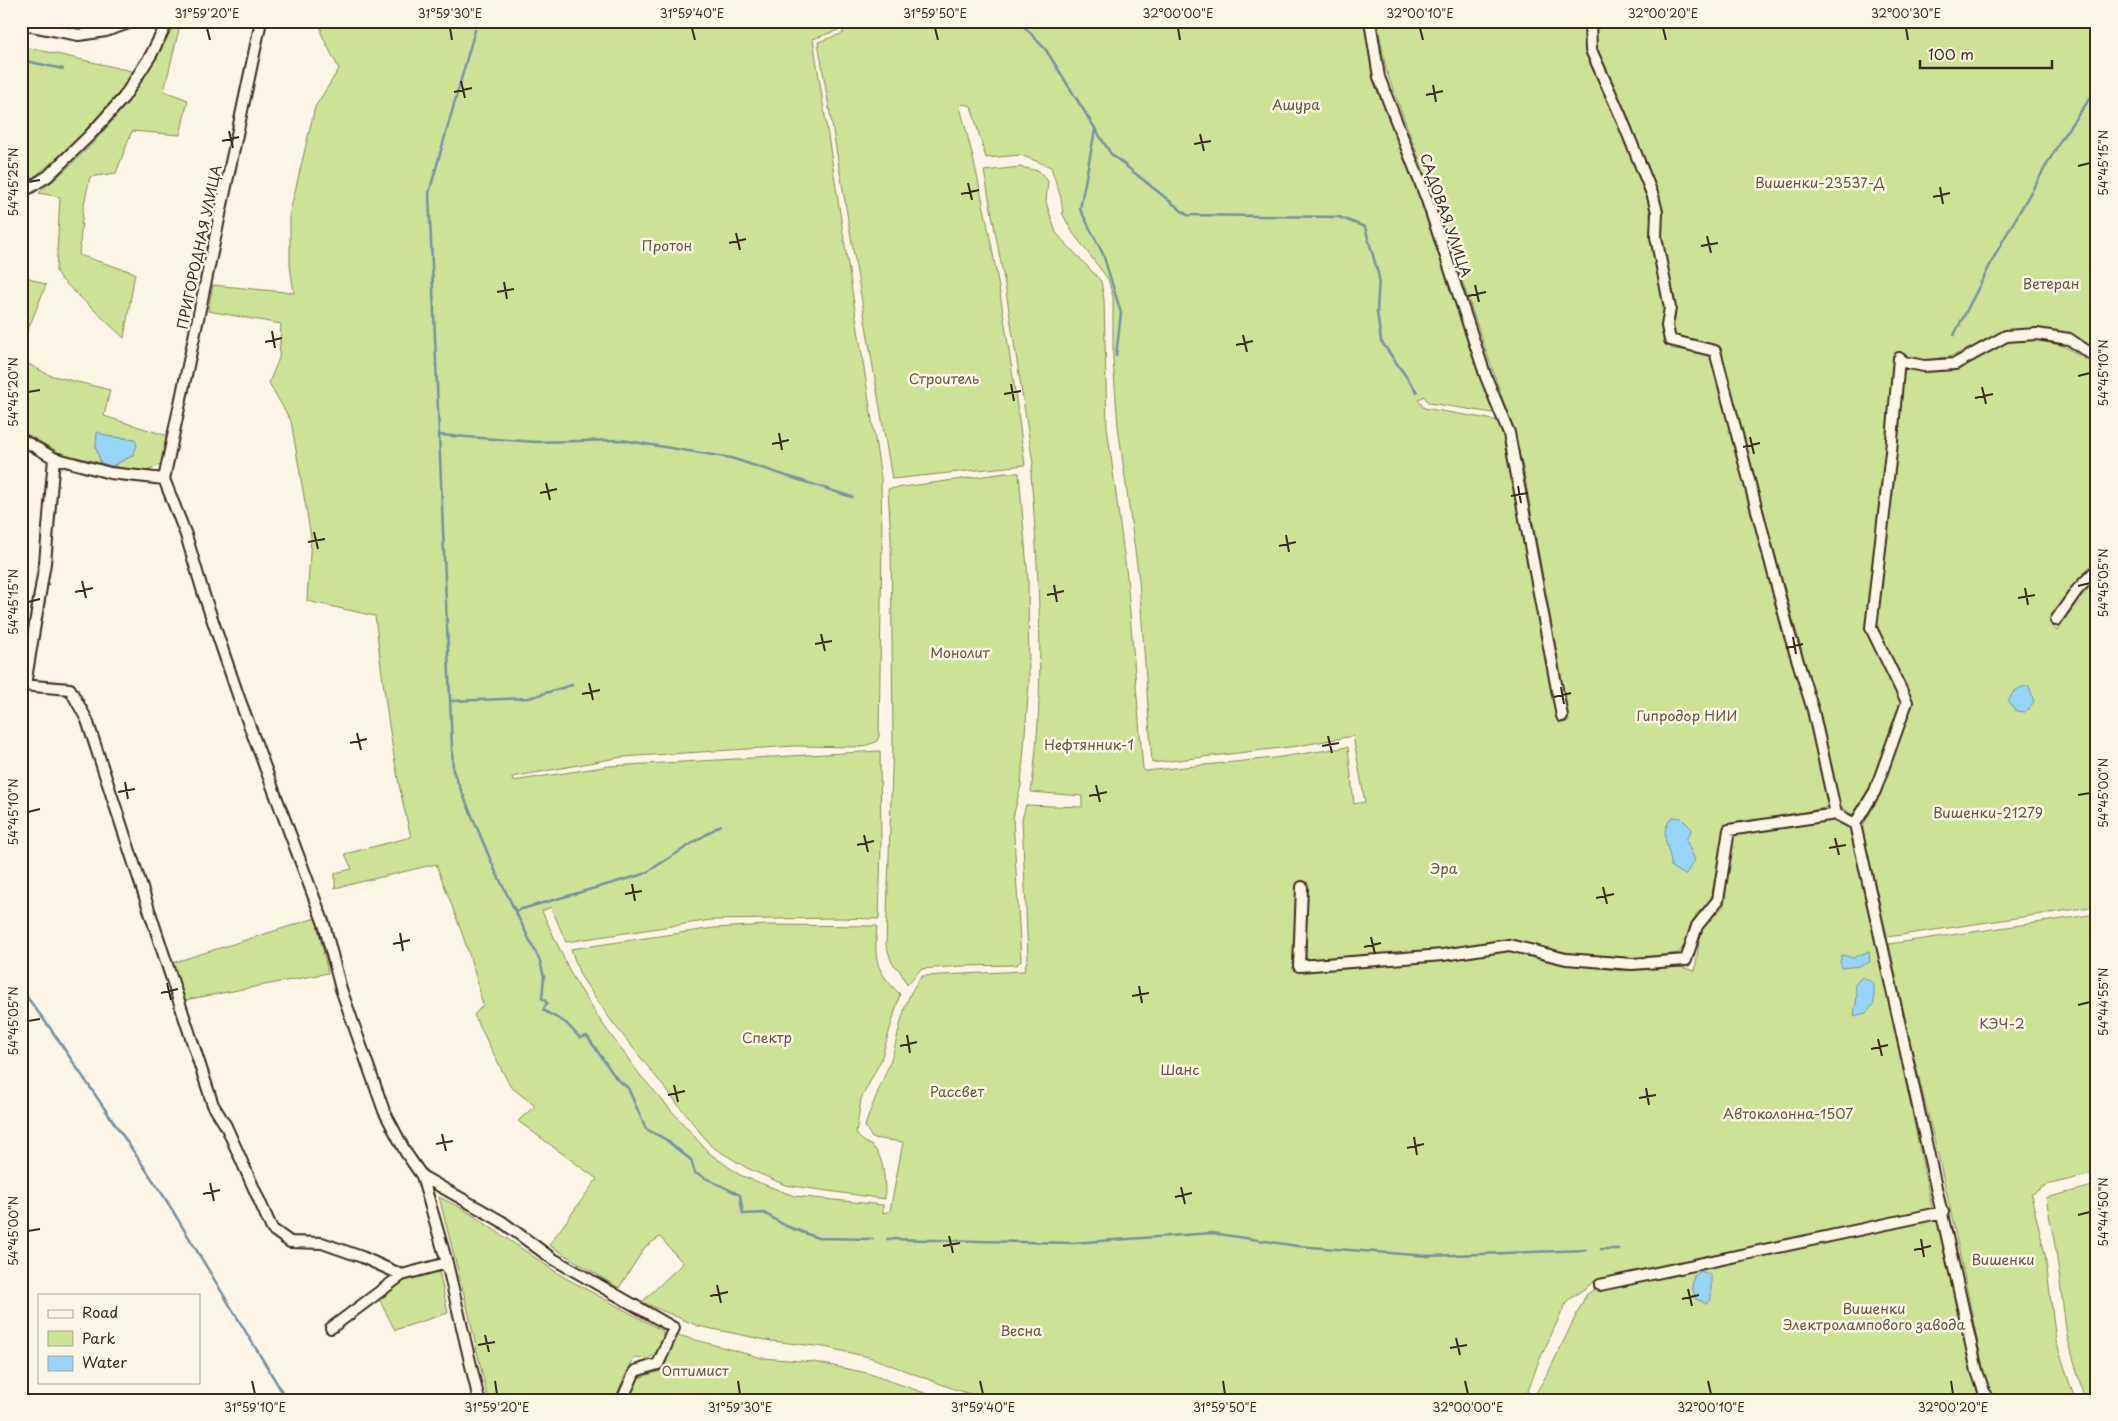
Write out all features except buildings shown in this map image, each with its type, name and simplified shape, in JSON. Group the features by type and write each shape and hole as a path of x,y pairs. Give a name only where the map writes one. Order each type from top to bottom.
{"street":[{"path":"21,24 79,35 106,31 135,21"},
{"path":"21,193 48,176 90,135 124,97 151,55 168,21"},
{"name":"ПРИГОРОДНАЯ УЛИЦА","path":"164,479 261,21"},
{"name":"САДОВАЯ УЛИЦА","path":"1370,21 1379,77 1427,200 1486,378 1509,433 1518,471 1562,716"},
{"path":"1590,21 1591,50 1614,98 1654,196 1657,212 1656,237 1670,308 1667,326 1670,340 1715,352 1790,636 1813,710 1836,814"},
{"path":"1987,1400 1977,1372 1943,1212 1855,824 1875,792 1907,702 1871,628 1891,452 1893,408 1899,358 1904,362 1924,366 1955,364 2006,336 2037,334 2069,339 2097,358"},
{"path":"21,439 54,458 110,473 164,479 186,535 239,698 324,924 341,989 381,1102 401,1144 422,1176 447,1263 479,1400"},
{"path":"54,458 45,564 23,685 70,689 87,720 213,1105 226,1126 272,1229 290,1242 322,1243 362,1257 402,1275"},
{"path":"2056,620 2077,590 2097,570"},
{"path":"1302,888 1303,909 1299,966 1443,955 1509,945 1566,959 1632,964 1686,960 1697,926 1718,900 1729,830 1836,814 1855,824"},
{"path":"422,1176 500,1221 550,1256 674,1328 658,1364 635,1371 622,1400"},
{"path":"1600,1285 1943,1212"},
{"path":"331,1328 402,1275 447,1263"}],"green space":[{"path":"173,21 181,21 164,91 188,100 180,135 132,131 116,173 90,177 83,209 79,255 135,273 124,338 62,280 56,272 60,197 39,193 96,140 122,108 154,57"},
{"path":"322,21 1367,21 1376,75 1418,183 1493,413 1429,403 1424,396 1418,400 1424,408 1500,421 1558,722 1563,723 1569,721 1523,467 1506,409 1436,205 1386,70 1377,21 1586,21 1613,112 1649,192 1652,247 1664,309 1666,337 1672,349 1707,352 1712,355 1806,704 1830,807 1725,827 1710,903 1696,914 1692,933 1679,953 1622,960 1564,952 1519,942 1306,962 1307,884 1300,885 1295,971 1515,951 1559,962 1622,971 1680,967 1695,971 1701,928 1724,906 1733,833 1837,818 1854,831 1932,1209 1598,1279 1567,1301 1538,1363 1525,1400 991,1400 954,1389 869,1357 824,1347 771,1341 698,1326 642,1302 683,1263 660,1237 645,1247 619,1288 549,1245 597,1179 518,1121 535,1106 510,1086 474,1015 483,1005 479,987 436,864 335,888 335,873 352,869 345,854 411,837 394,755 375,616 307,601 311,537 291,421 269,383 279,358 281,324 208,311 213,285 294,293 290,265 290,212 315,107 339,69 321,33","holes":["841,29 844,33 818,42 892,479 1025,465 999,285 981,195 960,107 963,104 971,106 986,158 1021,155 1051,167 1061,198 1063,215 1073,233 1108,279 1113,297 1113,360 1118,426 1139,580 1152,763 1298,746 1353,736 1365,802 1354,804 1348,747 1274,758 1145,771 1143,769 1127,577 1107,427 1104,299 1101,281 1056,233 1046,202 1048,181 1039,171 1020,167 984,171 1005,285 1033,463 1031,474 1040,633 1040,673 1036,753 1031,792 1082,796 1082,807 1026,805 1022,819 1028,957 1024,971 922,976 910,995 890,1062 865,1126 872,1138 903,1142 890,1211 883,1213 883,1205 794,1196 740,1175 709,1153 640,1075 602,1023 572,976 542,911 551,907 566,942 711,920 879,919 881,843 880,751 610,766 513,781 512,777 622,757 794,746 861,747 876,742 879,737 881,478 813,39"]},
{"name":"Вишенки-23537-Д","path":"1593,21 2097,21 2097,353 2071,336 2033,329 2003,331 1972,348 1947,358 1942,357 1924,364 1905,359 1901,354 1894,357 1886,461 1867,629 1902,700 1873,787 1852,815 1836,803 1812,688 1720,347 1677,338 1670,326 1660,241 1662,216 1656,188 1628,131 1612,83 1594,49"},
{"path":"21,46 136,72 83,134 21,186"},
{"path":"25,276 46,285 21,347 21,288"},
{"name":"Вишенки-21279","path":"2037,340 2064,346 2097,366 2097,560 2071,590 2049,622 2057,631 2077,601 2097,580 2097,906 1887,937 1862,829 1880,792 1897,739 1913,705 1876,630 1900,365 1955,369 2007,342"},
{"path":"21,360 49,375 110,390 104,416 165,435 167,441 162,464 145,472 112,466 132,456 135,439 111,437 97,433 96,448 101,463 62,454 21,431"},
{"name":"Монолит","path":"1006,473 1019,473 1028,580 1029,684 1021,785 1013,818 1021,961 1016,965 921,969 907,985 900,971 892,963 886,945 893,741 891,538 888,489"},
{"name":"КЭЧ-2","path":"2097,914 2097,1173 2046,1185 2031,1195 2045,1254 2056,1341 2075,1400 1993,1400 1987,1387 1941,1166 1889,944"},
{"path":"316,918 328,973 185,1000 172,963"},
{"name":"Спектр","path":"768,925 877,926 876,956 878,963 885,978 900,994 881,1060 861,1099 856,1133 878,1153 884,1172 885,1199 785,1185 747,1168 711,1146 610,1019 580,975 571,949 714,928"},
{"path":"2097,1185 2097,1400 2085,1400 2067,1336 2056,1251 2046,1198"},
{"path":"439,1197 465,1210 562,1276 663,1331 663,1347 648,1359 634,1358 614,1400 488,1400 468,1310"},
{"name":"Вишенки Электролампового завода","path":"1939,1216 1981,1400 1537,1400 1533,1398 1550,1369 1586,1295 1599,1286"},
{"path":"439,1271 448,1313 395,1330 378,1297 399,1281"},
{"name":"Оптимист","path":"674,1334 762,1358 814,1362 867,1373 945,1400 627,1400 638,1378 664,1370"}],"water":[{"path":"97,432 111,437 135,439 137,446 132,456 112,466 101,463 96,448"},
{"path":"2029,686 2034,702 2025,712 2016,711 2008,702 2010,698 2021,687"},
{"path":"1672,817 1681,818 1692,829 1686,840 1695,860 1685,875 1671,867 1665,836"},
{"path":"1869,951 1870,962 1859,966 1842,968 1840,962 1842,955 1853,958"},
{"path":"1862,977 1874,983 1874,1004 1866,1013 1854,1016 1857,997 1855,984"},
{"path":"1701,1271 1711,1275 1711,1300 1706,1303 1696,1299 1692,1287 1694,1276"}],"waterway":[{"path":"1019,21 1046,50 1111,154 1187,215 1339,217 1365,227 1379,277 1377,312 1381,341 1417,392"},
{"path":"475,30 429,193 453,771 494,868 540,961 544,977 542,998 547,1003 543,1010 566,1023 580,1038 587,1036 616,1078 628,1088 646,1129 665,1139 691,1160 695,1173 740,1195 743,1214 764,1213 786,1226 818,1238 873,1239"},
{"path":"21,60 63,69"},
{"path":"1954,335 2001,244 2065,133 2097,89"},
{"path":"1095,130 1080,209 1103,254 1121,313 1116,356"},
{"path":"439,435 536,442 622,440 731,458 852,497"},
{"path":"451,701 529,698 572,685"},
{"path":"515,911 644,874 721,825"},
{"path":"21,989 50,1028 165,1198 287,1400"},
{"path":"887,1239 1072,1243 1212,1233 1297,1246 1428,1256 1586,1250"},
{"path":"1601,1249 1619,1249"}],"park label":[{"name":"Ашура","path":"1296,104"},
{"name":"Протон","path":"667,245"},
{"name":"Ветеран","path":"2051,283"},
{"name":"Строитель","path":"944,378"},
{"name":"Гипродор НИИ","path":"1687,715"},
{"name":"Нефтянник-1","path":"1089,744"},
{"name":"Эра","path":"1444,868"},
{"name":"Шанс","path":"1180,1069"},
{"name":"Рассвет","path":"957,1091"},
{"name":"Автоколонна-1507","path":"1788,1113"},
{"name":"Вишенки","path":"2003,1259"},
{"name":"Весна","path":"1021,1330"}]}
